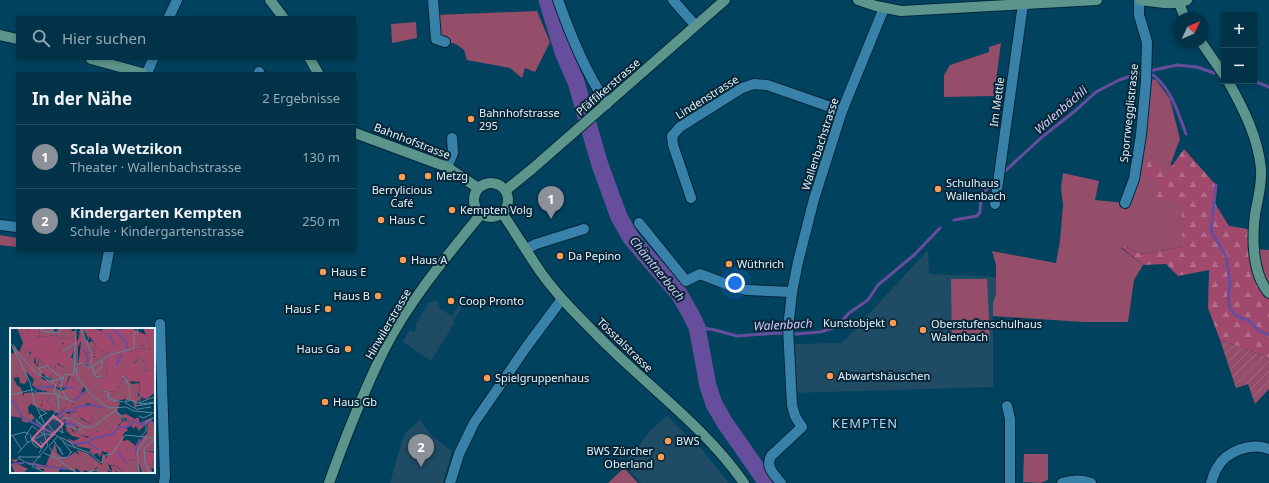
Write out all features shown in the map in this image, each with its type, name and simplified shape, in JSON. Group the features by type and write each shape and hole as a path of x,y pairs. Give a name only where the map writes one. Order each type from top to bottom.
{"main road":[{"path":"270,0 281,15"},
{"name":"Pfäffikerstrasse","path":"506,190 518,182 725,0"},
{"path":"858,0 908,10 1098,0"},
{"path":"1140,0 1183,2 1184,12"},
{"path":"0,36 16,40"},
{"path":"1205,48 1221,71"},
{"path":"95,60 138,72"},
{"path":"311,60 317,72"},
{"path":"1230,84 1244,112 1260,158 1261,182 1255,214 1254,249 1260,278 1269,293"},
{"name":"Bahnhofstrasse","path":"356,133 447,167 478,188"},
{"path":"492,182 502,186 506,190 509,200 506,210 502,213 492,217 481,214 474,205 475,193 482,185 492,182"},
{"name":"Tösstalstrasse","path":"502,213 542,274 562,299 608,347 712,443 744,483"},
{"name":"Hinwilerstrasse","path":"329,483 385,350 421,290 481,214"}],"street":[{"path":"169,16 177,0"},
{"path":"433,0 436,39 445,42"},
{"path":"558,0 577,51 599,93 607,104"},
{"path":"672,0 695,25"},
{"name":"Sporrwegglistrasse","path":"1125,203 1134,179 1139,150 1147,72 1147,42 1140,15 1140,0"},
{"name":"Im Mettle","path":"995,204 1023,4"},
{"name":"Wallenbachstrasse","path":"781,483 770,469 768,465 769,460 771,456 802,427 795,416 792,405 788,328 792,292 798,262 814,199 842,111 879,5"},
{"path":"147,72 153,60"},
{"name":"Lindenstrasse","path":"691,198 673,145 672,136 680,127 742,88 754,84 767,85 842,111"},
{"path":"447,167 453,152 452,138"},
{"path":"639,223 686,281 700,274 740,288 792,292"},
{"path":"0,225 16,227"},
{"path":"526,249 536,244 584,229"},
{"path":"104,277 108,252"},
{"path":"450,483 459,454 474,423 527,346 562,299"},
{"path":"160,324 164,483"},
{"path":"1007,406 1010,419 1010,483"},
{"path":"1211,483 1217,468 1228,456 1240,448 1252,446 1269,449"},
{"path":"1062,483 1071,480 1084,480 1091,483"}],"shaded area":[{"path":"537,11 550,42 535,72 525,68 522,78 510,68 467,60 464,50 456,44 436,39 434,15"},
{"path":"416,22 417,38 392,43 391,24"},
{"path":"1001,43 994,96 944,97 944,75 950,65 989,52 989,47"},
{"path":"1147,78 1156,80 1170,99 1180,139 1171,163 1171,183 1182,203 1182,247 1141,254 1123,245 1121,248 1143,265 1134,280 1128,322 1083,322 993,316 993,303 996,294 996,265 992,251 1056,263 1060,241 1063,205 1061,188 1063,173 1099,181 1095,200 1125,203"},
{"path":"0,235 16,238 16,247 0,245"},
{"path":"1254,249 1269,250 1269,292"},
{"name":"Oberstufenschulhaus Walenbach","path":"928,250 929,274 996,277 996,294 993,303 993,387 792,393 789,344 842,343"},
{"path":"951,279 987,279 990,341 952,342"},
{"path":"434,300 440,304 438,307 452,316 462,300 465,302 453,321 455,322 431,361 405,343 402,343 410,330 412,332 415,331 417,328 415,325 429,302 432,303"},
{"path":"1220,340 1265,356 1269,360 1269,389 1255,404 1248,384 1236,388"},
{"name":"BWS","path":"667,416 703,451 729,483 641,483 624,464 650,431"},
{"path":"420,420 432,436 452,451 443,483 390,483 404,434"},
{"path":"1024,454 1048,454 1048,480 1040,483 1023,482"},
{"path":"624,468 638,483 608,483"}],"green space":[{"path":"1184,149 1216,185 1214,202 1229,226 1254,230 1254,249 1269,292 1269,360 1265,356 1220,340 1208,308 1209,270 1178,276 1166,264 1143,265 1121,247 1123,245 1141,254 1182,247 1182,203 1153,198 1159,184 1144,173 1150,159 1166,174"}],"waterway":[{"name":"Chämtnerbach","path":"547,0 563,52 576,82 600,165 619,217 631,238 679,294 690,313 697,327 708,386 714,404 725,423 767,483"},
{"name":"Walenbächli","path":"1003,173 1042,137 1096,92 1119,80 1140,73 1177,65 1197,67 1214,73"},
{"path":"1149,72 1157,78 1168,92 1186,134"},
{"name":"Walenbächli","path":"1257,82 1269,87"},
{"name":"Walenbächli","path":"954,220 977,216 980,212 981,195 996,180"},
{"path":"1216,185 1211,231 1226,256 1230,283 1228,300 1231,310 1238,317 1248,320 1260,331 1269,335"},
{"name":"Walenbach","path":"697,327 737,336 777,333 796,334 820,332 833,328 849,313 868,300 878,285 914,255 940,228"}],"place":[{"name":"Bahnhofstrasse 295","path":"471,119"},
{"name":"Metzg","path":"428,176"},
{"name":"Berrylicious Café","path":"402,177"},
{"name":"Schulhaus Wallenbach","path":"938,189"},
{"name":"Kempten Volg","path":"452,210"},
{"name":"Scala Wetzikon","path":"551,219"},
{"name":"Haus C","path":"381,220"},
{"name":"Da Pepino","path":"560,256"},
{"name":"Haus A","path":"403,260"},
{"name":"Wüthrich","path":"729,264"},
{"name":"Haus E","path":"323,272"},
{"name":"Haus B","path":"378,296"},
{"name":"Coop Pronto","path":"451,301"},
{"name":"Haus F","path":"328,309"},
{"name":"Kunstobjekt","path":"893,323"},
{"name":"Oberstufenschulhaus Walenbach","path":"923,330"},
{"name":"Haus Ga","path":"348,349"},
{"name":"Abwartshäuschen","path":"830,376"},
{"name":"Spielgruppenhaus","path":"487,378"},
{"name":"Haus Gb","path":"325,402"},
{"name":"BWS","path":"668,441"},
{"name":"BWS Zürcher Oberland","path":"661,457"},
{"name":"Kindergarten Kempten","path":"421,467"}],"district":[{"name":"KEMPTEN","path":"865,423"}]}
